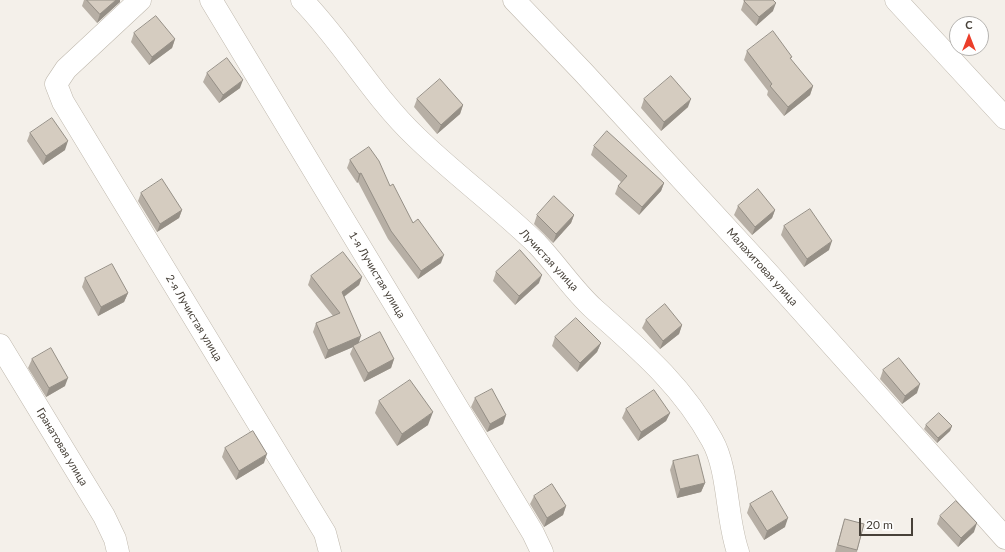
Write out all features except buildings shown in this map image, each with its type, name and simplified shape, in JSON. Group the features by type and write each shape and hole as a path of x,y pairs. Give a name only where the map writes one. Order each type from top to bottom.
{"street":[{"name":"2-я Лучистая улица","path":"140,0 66,70 56,84 63,102 325,533 330,552"},
{"name":"1-я Лучистая улица","path":"211,0 533,533 542,552"},
{"name":"Лучистая улица","path":"302,0 332,33 390,109 414,136 490,201 538,246 593,308 619,329 660,368 702,422 714,442 721,467 734,540 738,552"},
{"name":"Малахитовая улица","path":"514,0 583,72 767,272 1005,538"},
{"path":"896,0 1005,118"},
{"name":"Гранатовая улица","path":"0,345 104,516 115,539 118,552"}]}
